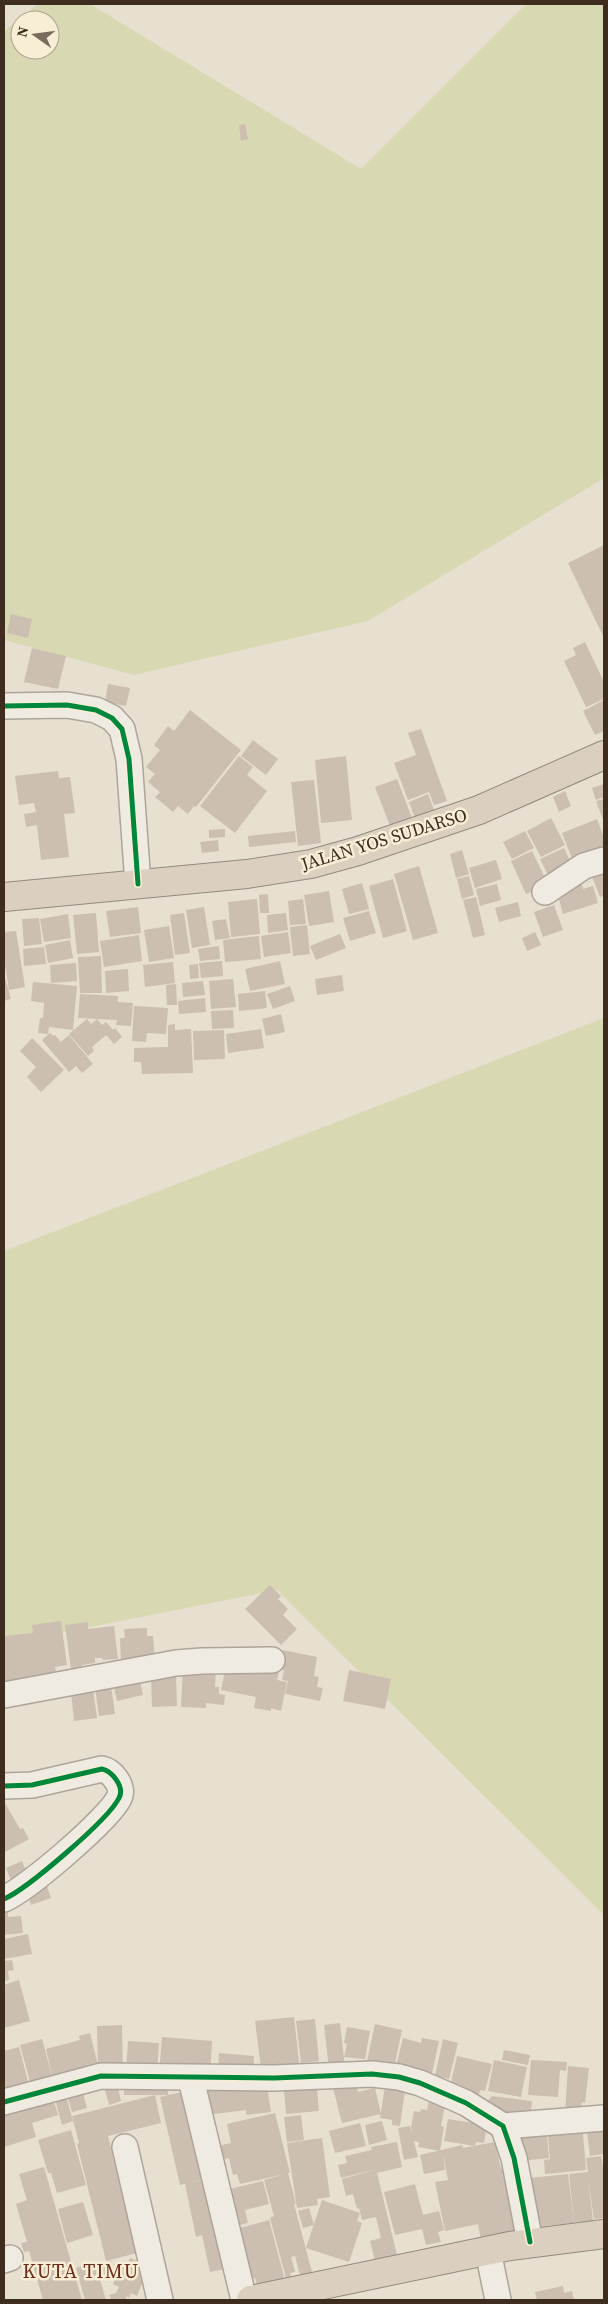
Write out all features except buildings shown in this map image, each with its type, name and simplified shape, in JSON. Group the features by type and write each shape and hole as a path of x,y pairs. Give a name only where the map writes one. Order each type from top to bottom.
{"highway":[{"name":"JALAN YOS SUDARSO","path":"4,897 247,874 311,864 358,851 479,810 604,755"},
{"path":"251,2300 530,2242 604,2234"}],"street":[{"path":"4,706 67,705 96,710 112,718 122,729 129,759 138,884"},
{"path":"545,892 584,866 604,860"},
{"path":"4,1695 176,1663 202,1660 272,1660"},
{"path":"4,1786 32,1785 102,1769 111,1773 120,1790 119,1799 88,1833 24,1886 4,1899"},
{"path":"4,2102 101,2076 148,2075 191,2078 274,2078 389,2075 434,2089 482,2112 503,2126 514,2158 530,2242"},
{"path":"191,2078 244,2300"},
{"path":"503,2126 604,2118"},
{"path":"125,2147 160,2300"},
{"path":"488,2251 498,2300"}],"green space":[{"path":"38,4 90,4 361,169 526,4 604,4 604,478 368,621 134,675 4,640 4,31 10,26 10,60 60,60 60,10 30,10"},
{"path":"604,1018 604,1915 277,1590 4,1644 4,1251"}],"cycle path":[{"path":"4,706 67,705 96,710 112,718 122,729 129,759 138,884"},
{"path":"4,1786 32,1785 102,1769 113,1776 120,1789 119,1798 100,1822 48,1868 4,1899"},
{"path":"4,2102 101,2076 274,2078 372,2074 399,2077 420,2083 466,2103 503,2126 514,2158 530,2242"}],"district":[{"name":"KUTA TIMU","path":"81,2271"}]}
